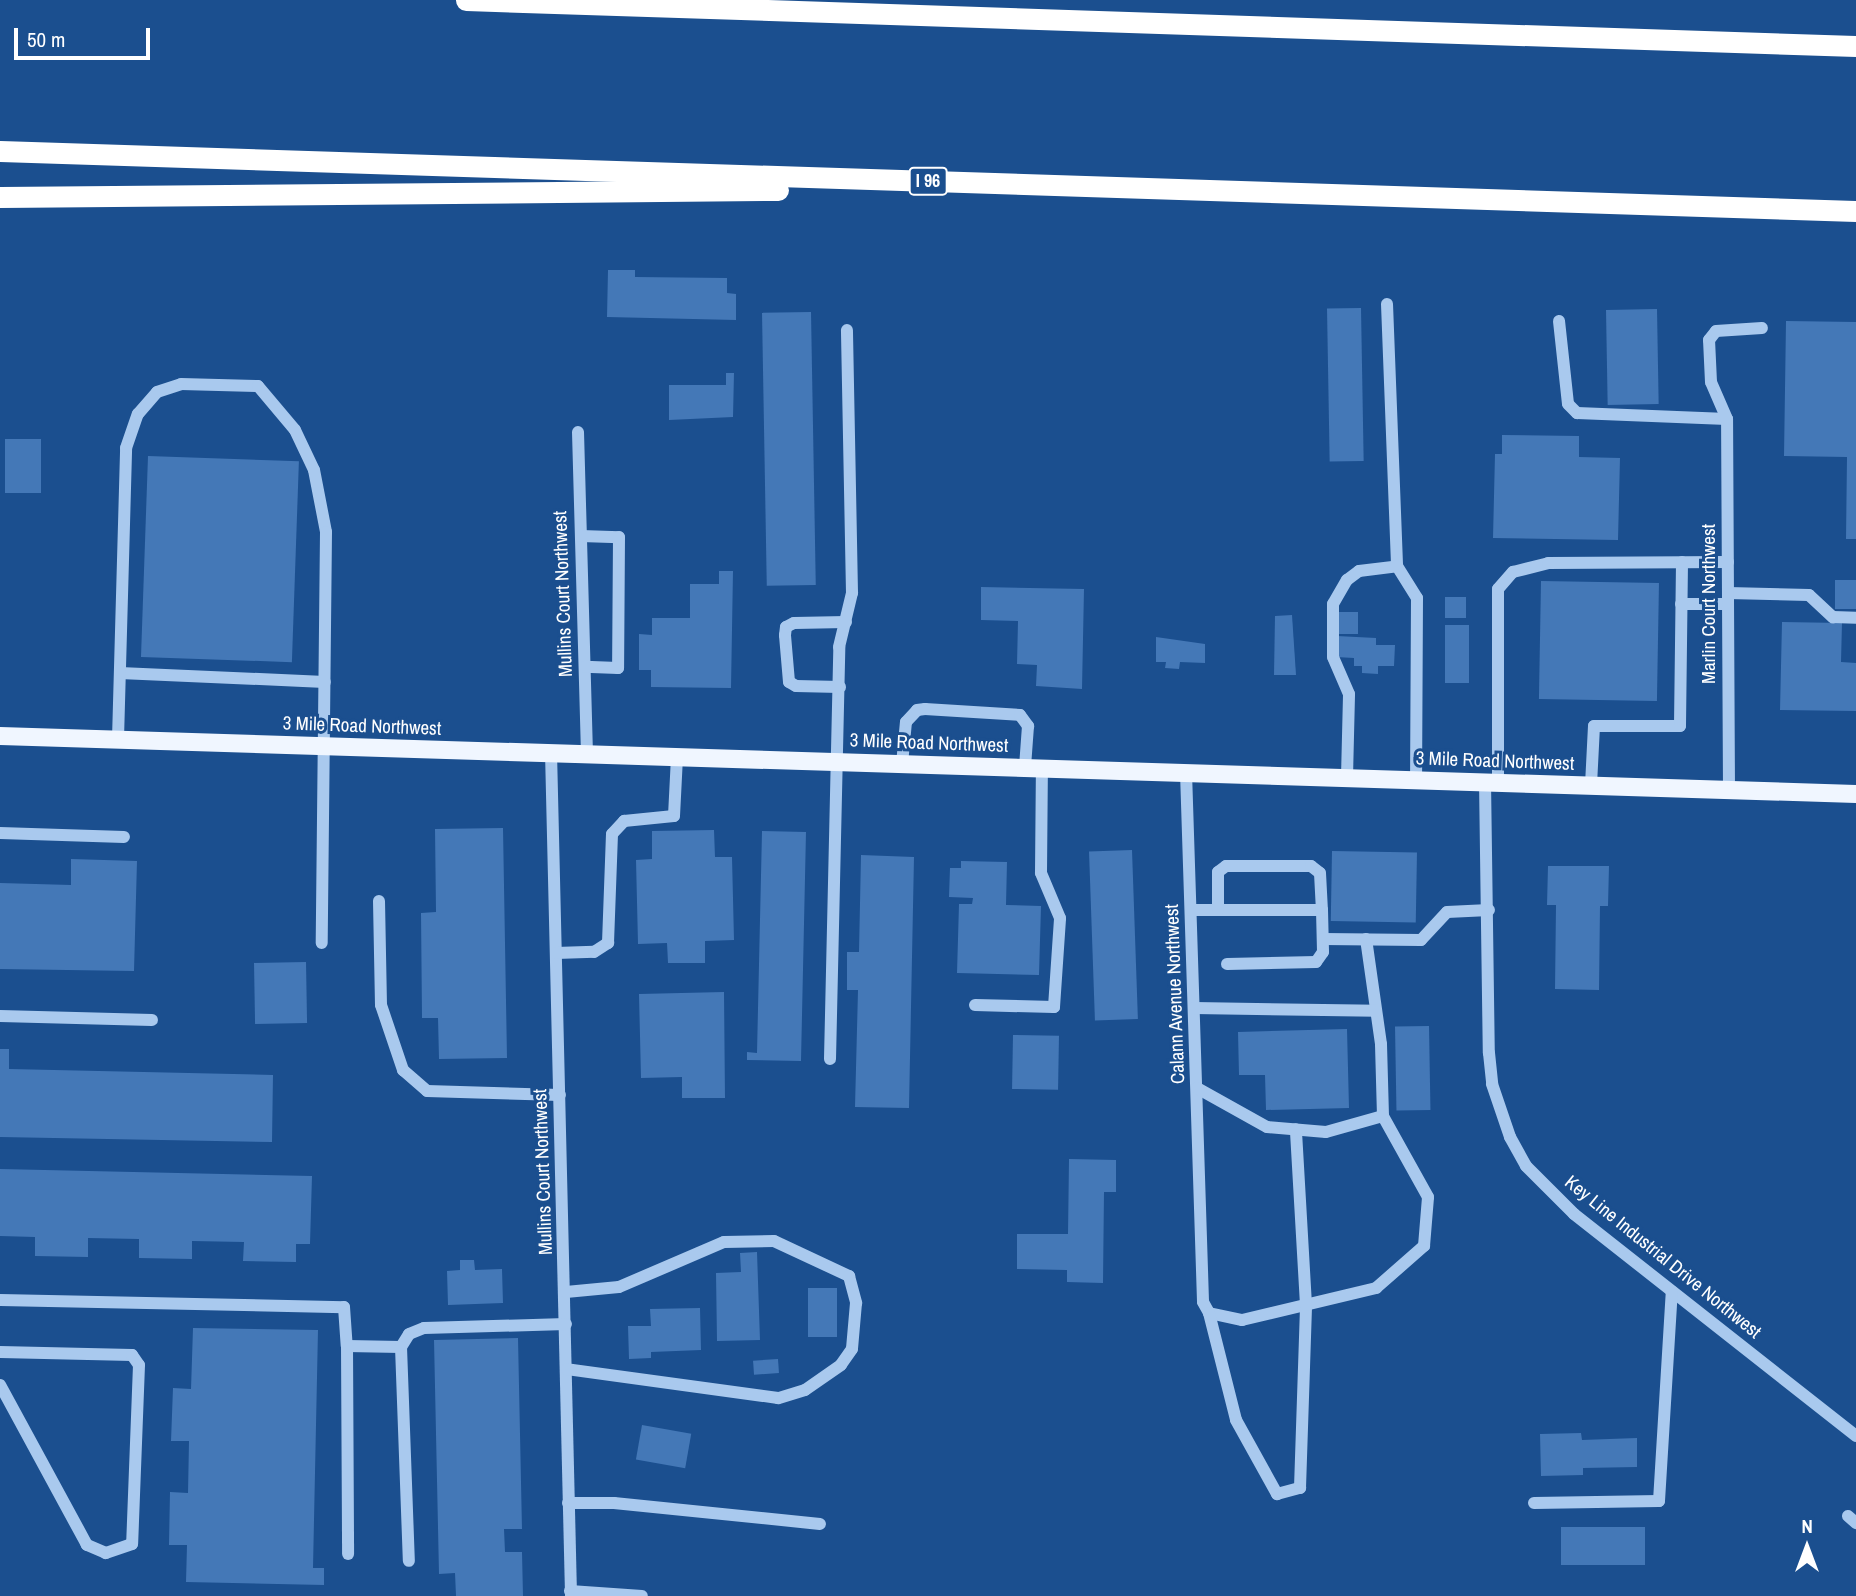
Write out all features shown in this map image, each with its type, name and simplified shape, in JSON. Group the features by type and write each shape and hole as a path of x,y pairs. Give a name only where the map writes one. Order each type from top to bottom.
{"highway":[{"path":"466,0 1856,46"},
{"path":"623,0 706,7"},
{"name":"I 96","path":"0,151 1856,211"},
{"path":"0,197 1135,188"}],"main road":[{"name":"3 Mile Road Northwest","path":"0,736 1856,794"}],"street":[{"path":"1387,303 1397,566 1417,598 1416,779"},
{"path":"1559,320 1568,404 1577,413 1727,419 1711,382 1709,340 1716,331 1762,328"},
{"path":"830,1059 840,635 846,622 852,593 847,330"},
{"path":"118,739 126,448 138,414 157,392 181,384 258,386 295,430 314,470 326,532 322,943"},
{"name":"Marlin Court Northwest","path":"1727,419 1729,790"},
{"name":"Mullins Court Northwest","path":"578,432 587,754"},
{"path":"581,536 619,537 618,668 585,667"},
{"path":"1591,785 1594,726 1680,726 1682,562"},
{"name":"Key Line Industrial Drive Northwest","path":"1728,562 1537,565 1513,572 1499,589 1489,910 1492,1084 1510,1137 1526,1166 1573,1214 1856,1436"},
{"path":"1347,777 1349,694 1334,657 1334,604 1347,580 1359,571 1397,566"},
{"path":"1681,604 1728,598 1809,595 1833,617 1856,618"},
{"path":"840,687 796,686 789,682 785,635 794,623 846,622"},
{"path":"120,673 326,682"},
{"path":"902,764 906,722 925,709 1020,715 1028,726 1034,767 1041,873 1060,918 1054,1007 975,1005"},
{"name":"Mullins Court Northwest","path":"551,752 566,1292 570,1593"},
{"path":"556,953 594,952 608,943 612,834 624,821 674,816 677,757"},
{"name":"Calann Avenue Northwest","path":"1186,772 1203,1302 1209,1313 1236,1420 1277,1494 1300,1488 1306,1305"},
{"path":"0,833 124,837"},
{"path":"1218,910 1218,872 1226,866 1311,866 1320,873 1323,952 1316,962 1227,964"},
{"path":"379,901 381,1005 402,1070 427,1091 560,1095"},
{"path":"1191,910 1322,910"},
{"path":"1323,939 1421,940 1447,912 1489,910"},
{"path":"1209,1313 1242,1320 1376,1287 1424,1246 1428,1196 1383,1116 1376,1011 1366,939"},
{"path":"1194,1008 1376,1011"},
{"path":"0,1016 152,1020"},
{"path":"1197,1088 1267,1127 1326,1132 1383,1116"},
{"path":"1296,1129 1306,1305"},
{"path":"566,1292 619,1287 724,1242 774,1241 849,1276 856,1303 852,1349 841,1365 805,1390 778,1398 567,1368"},
{"path":"1534,1503 1659,1502 1672,1291"},
{"path":"0,1300 344,1307 347,1346 348,1554"},
{"path":"410,1561 401,1347 409,1334 424,1328 566,1324"},
{"path":"347,1346 401,1347"},
{"path":"0,1352 132,1355 139,1365 132,1544 106,1553 88,1545 0,1385"},
{"path":"568,1503 614,1503 820,1524"},
{"path":"570,1593 642,1596"}],"building":[{"path":"608,270 635,270 635,277 727,278 727,293 736,294 736,320 607,317"},
{"path":"1361,308 1364,461 1330,462 1327,309"},
{"path":"1657,309 1659,404 1608,405 1606,310"},
{"path":"811,312 816,585 767,586 762,313"},
{"path":"1786,321 1856,322 1856,539 1846,539 1847,457 1784,456"},
{"path":"726,373 734,373 733,417 669,420 669,385 726,385"},
{"path":"1502,435 1579,436 1579,457 1620,458 1618,540 1493,538 1495,454 1502,454"},
{"path":"5,439 41,439 41,493 5,493"},
{"path":"148,456 299,461 292,662 141,657"},
{"path":"719,571 733,571 731,688 651,687 651,670 639,670 639,634 652,635 652,618 690,618 690,584 719,584"},
{"path":"1835,580 1856,580 1856,609 1835,609"},
{"path":"1541,581 1659,583 1657,701 1539,699"},
{"path":"981,587 1084,589 1082,689 1036,686 1037,665 1017,664 1018,621 981,620"},
{"path":"1445,597 1466,597 1466,618 1445,618"},
{"path":"1336,612 1358,612 1358,634 1336,634"},
{"path":"1292,615 1296,675 1274,675 1275,616"},
{"path":"1782,622 1842,623 1841,662 1856,663 1856,711 1780,710"},
{"path":"1445,625 1469,625 1469,683 1445,683"},
{"path":"1337,636 1376,638 1376,645 1395,645 1394,666 1378,666 1378,674 1362,673 1362,666 1354,666 1354,658 1336,657"},
{"path":"1156,637 1205,644 1205,663 1180,662 1179,669 1165,668 1166,662 1156,662"},
{"path":"503,828 507,1058 439,1059 438,1018 422,1018 421,913 436,912 435,829"},
{"path":"714,830 715,857 732,857 734,940 705,941 705,963 668,963 667,943 638,944 636,860 652,859 652,831"},
{"path":"762,831 806,832 801,1061 747,1060 747,1052 757,1053"},
{"path":"1132,850 1138,1019 1095,1020 1089,852"},
{"path":"1332,851 1417,852 1416,922 1331,921"},
{"path":"861,855 914,857 909,1108 855,1107 858,990 847,990 847,952 859,952"},
{"path":"71,859 137,861 134,971 0,969 0,883 71,885"},
{"path":"961,861 1007,862 1006,905 1041,906 1039,975 957,973 959,904 972,904 973,898 949,897 950,868 961,868"},
{"path":"1548,866 1609,866 1608,906 1600,906 1599,990 1555,989 1556,905 1547,905"},
{"path":"306,962 307,1023 255,1024 254,963"},
{"path":"724,992 725,1098 682,1098 682,1077 641,1078 639,994"},
{"path":"1429,1026 1430,1110 1396,1111 1395,1027"},
{"path":"1347,1029 1349,1108 1266,1110 1265,1075 1239,1075 1238,1032"},
{"path":"1013,1035 1059,1036 1058,1090 1012,1089"},
{"path":"0,1049 9,1049 9,1069 273,1075 272,1142 0,1137"},
{"path":"1069,1159 1116,1160 1116,1192 1104,1192 1103,1283 1067,1282 1067,1270 1017,1269 1017,1234 1068,1234"},
{"path":"0,1169 312,1176 310,1244 296,1244 296,1262 243,1261 244,1242 192,1241 192,1259 139,1258 139,1239 88,1238 88,1257 35,1256 35,1237 0,1236"},
{"path":"757,1252 760,1340 717,1341 716,1273 741,1272 740,1253"},
{"path":"460,1260 474,1260 475,1270 502,1269 503,1303 448,1305 447,1271 460,1270"},
{"path":"808,1288 837,1288 837,1337 808,1337"},
{"path":"700,1308 701,1350 651,1352 651,1358 629,1359 628,1326 651,1326 650,1309"},
{"path":"193,1328 318,1330 313,1568 324,1568 324,1585 186,1582 187,1545 169,1545 170,1492 188,1493 189,1441 171,1441 173,1388 191,1389"},
{"path":"518,1338 522,1529 504,1529 505,1552 522,1552 523,1596 456,1596 455,1573 439,1574 434,1340"},
{"path":"778,1359 779,1373 754,1375 753,1361"},
{"path":"642,1425 691,1434 685,1468 636,1459"},
{"path":"1581,1433 1582,1440 1637,1438 1637,1467 1583,1468 1583,1475 1541,1476 1540,1434"},
{"path":"1561,1527 1645,1527 1645,1565 1561,1565"}]}
